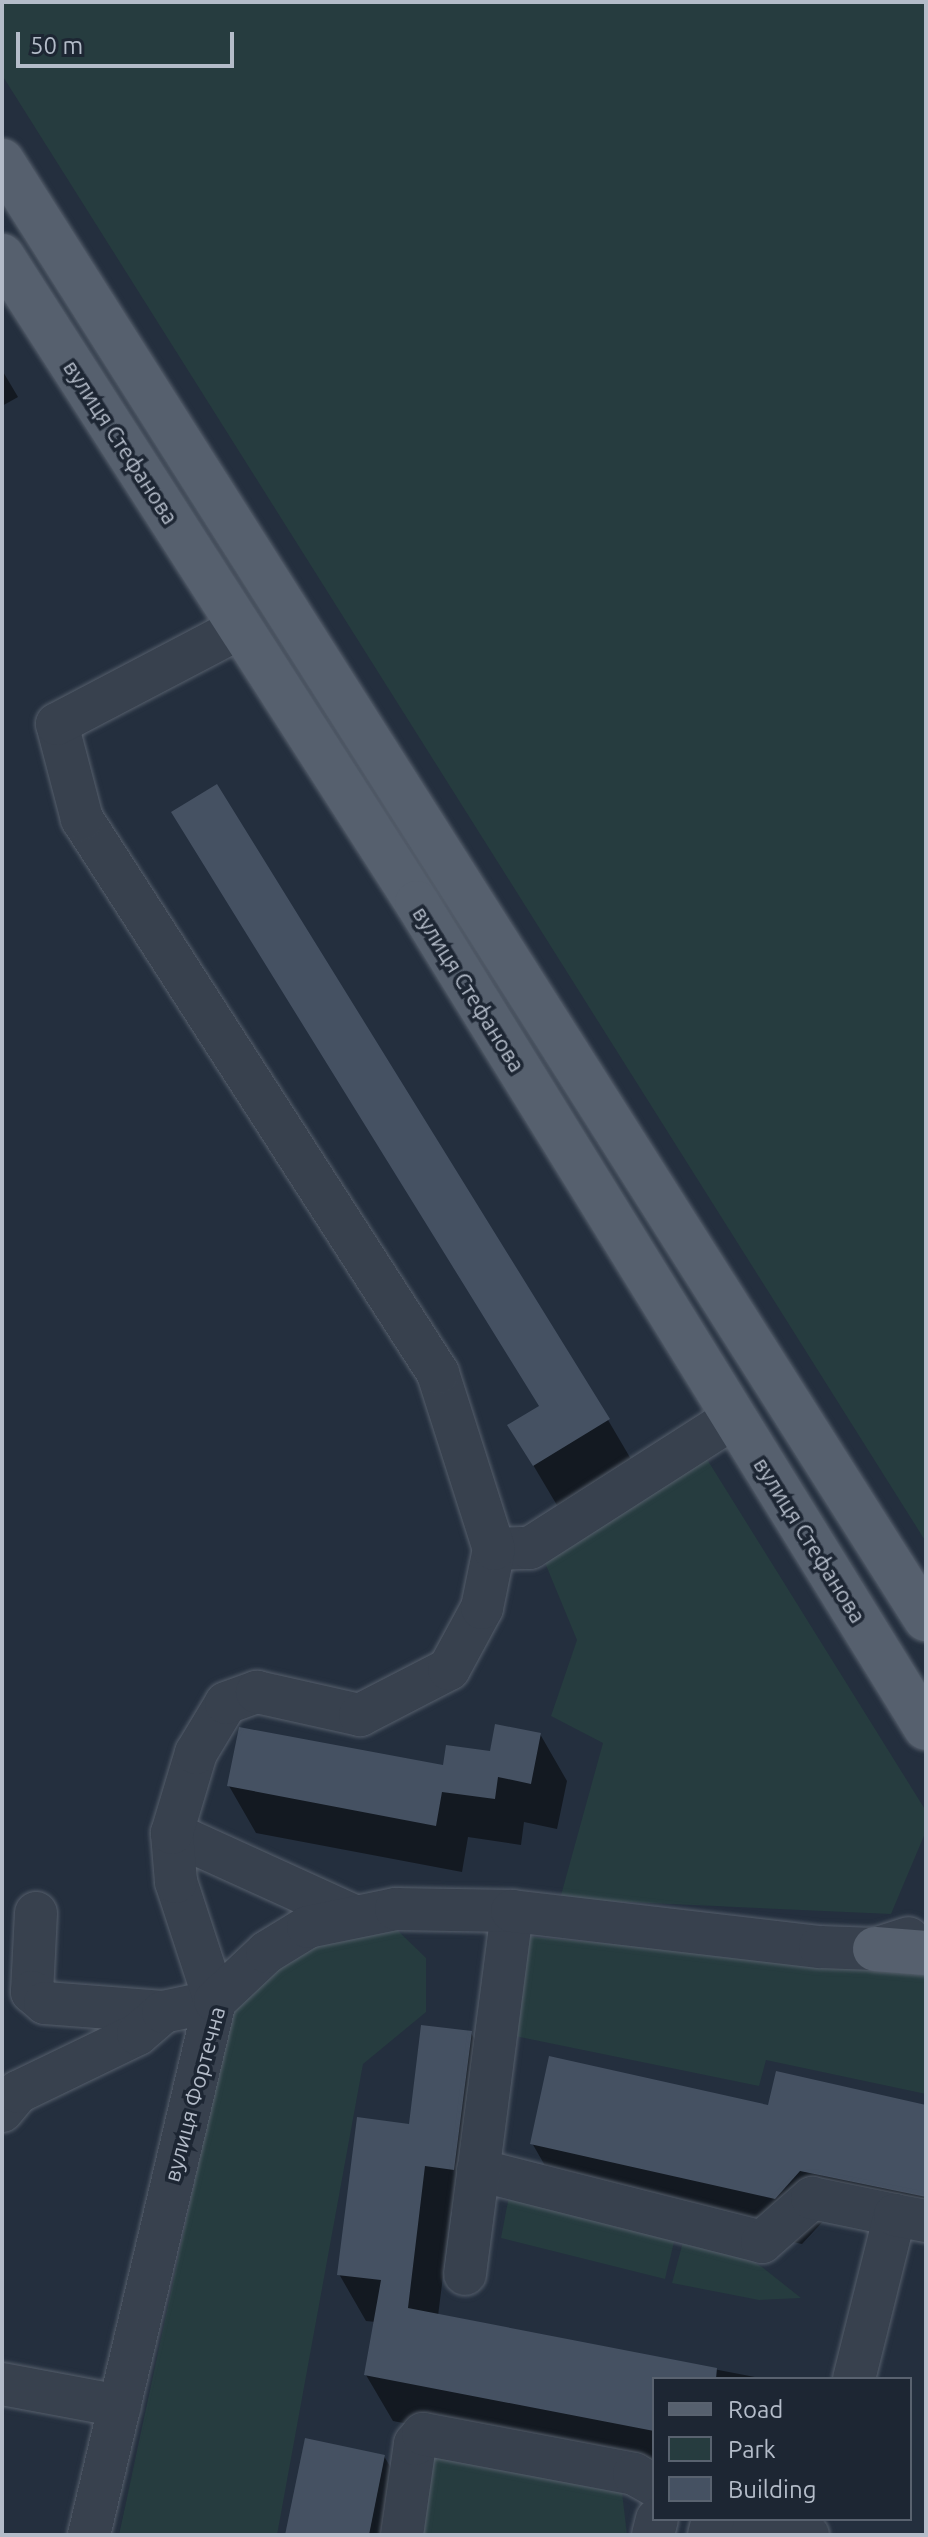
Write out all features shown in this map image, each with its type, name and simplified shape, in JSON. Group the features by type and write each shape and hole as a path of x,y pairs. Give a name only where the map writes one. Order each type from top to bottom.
{"main road":[{"path":"2,161 926,1619"},
{"name":"вулиця Стефанова","path":"2,256 240,628 735,1417 926,1728"}],"street":[{"path":"36,1913 32,1992 45,2003 163,2012 215,2001 176,1882 172,1833 196,1753 226,1703 257,1692 360,1715 449,1669 482,1608 494,1549 438,1373 82,819 57,724 240,628"},
{"path":"494,1549 530,1548 735,1417"},
{"path":"172,1833 350,1914"},
{"path":"465,2274 512,1911"},
{"name":"вулиця Фортечна","path":"89,2535 215,2001 267,1952 350,1914 512,1911 912,1938"},
{"path":"2,2111 18,2092 138,2034 163,2012"},
{"path":"478,2170 762,2242 812,2198 910,2218 855,2377"},
{"path":"2,2384 120,2406"},
{"path":"402,2535 415,2444 423,2434 634,2474 652,2484"},
{"path":"752,2521 808,2535"}],"green space":[{"path":"2,2 926,2 926,1542 2,75"},
{"path":"705,1456 926,1811 926,1831 891,1914 560,1899 603,1743 551,1716 577,1640 541,1553"},
{"path":"392,1925 426,1958 426,2012 363,2064 277,2535 119,2535 233,2002 308,1940"},
{"path":"522,1936 926,1972 926,2094 766,2060 759,2086 510,2035"},
{"path":"509,2196 675,2238 665,2279 501,2238"},
{"path":"688,2223 762,2267 801,2298 759,2300 672,2283"},
{"path":"429,2448 622,2492 627,2535 415,2535"}],"building":[{"path":"217,784 610,1419 533,1466 507,1425 539,1406 171,812"},
{"path":"495,1724 541,1733 531,1784 498,1777 495,1799 442,1792 436,1826 227,1786 239,1727 443,1765 446,1745 490,1751"},
{"path":"421,2025 472,2031 454,2170 425,2166 408,2308 717,2368 716,2377 652,2377 652,2431 364,2375 381,2280 337,2275 357,2117 409,2124"},
{"path":"549,2056 768,2105 776,2071 926,2105 926,2197 800,2171 775,2199 530,2144"},
{"path":"305,2438 385,2455 369,2535 285,2535"}]}
